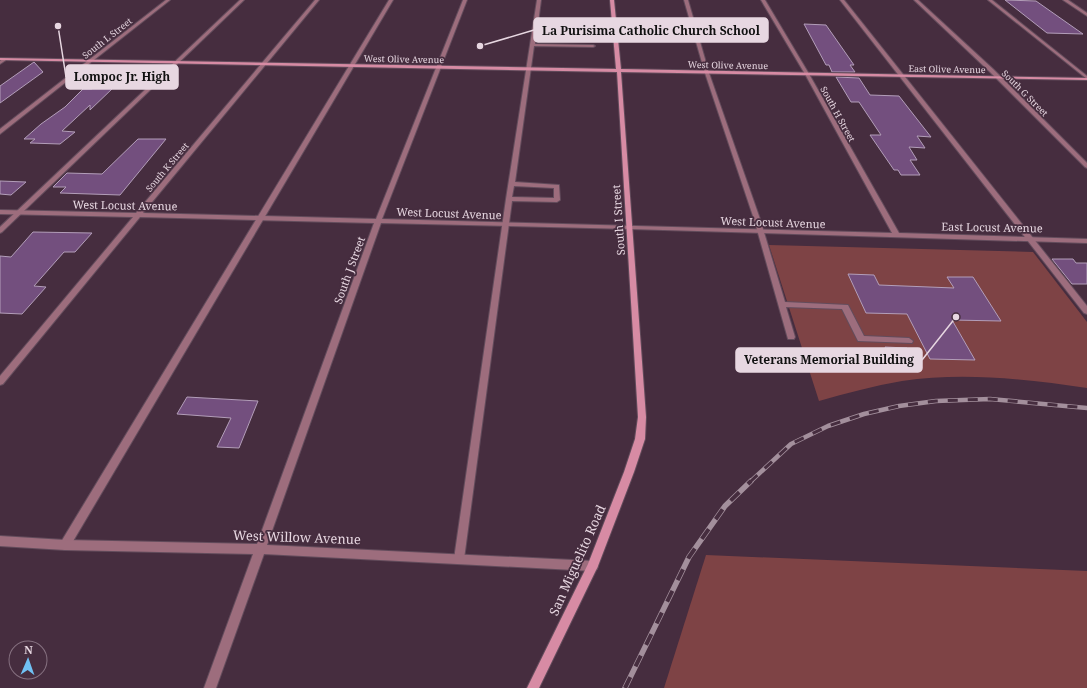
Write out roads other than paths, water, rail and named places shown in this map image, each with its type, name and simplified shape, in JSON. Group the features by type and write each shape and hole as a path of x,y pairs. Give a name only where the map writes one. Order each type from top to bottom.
{"street":[{"name":"South L Street","path":"0,132 168,0"},
{"path":"0,231 242,0"},
{"name":"South K Street","path":"0,382 317,0"},
{"path":"65,545 391,0"},
{"name":"South J Street","path":"210,688 378,221 465,0"},
{"path":"459,559 509,199 539,0"},
{"name":"South I Street","path":"612,0 619,71 630,227 642,417 640,439"},
{"path":"686,0 707,73 760,232 791,337"},
{"name":"South H Street","path":"764,0 897,236"},
{"path":"842,0 1087,311"},
{"name":"South G Street","path":"916,0 999,78 1087,166"},
{"path":"990,0 1087,79"},
{"path":"1065,0 1087,15"},
{"path":"535,24 593,25"},
{"path":"534,35 592,35"},
{"path":"533,45 593,46"},
{"name":"West Olive Avenue","path":"2,61 91,61 351,67 807,74"},
{"name":"East Olive Avenue","path":"807,74 1087,79"},
{"path":"509,199 557,200 557,186 512,184"},
{"name":"West Locust Avenue","path":"0,212 630,227 897,236"},
{"name":"East Locust Avenue","path":"897,236 1087,241"},
{"path":"781,304 845,307 862,339 909,341"},
{"name":"San Miguelito Road","path":"533,688 593,566 640,439"},
{"name":"West Willow Avenue","path":"0,541 65,545 261,549 593,566"}],"railway":[{"path":"750,482 791,444 828,426 864,414 899,406 936,401 990,399 1087,408"},
{"path":"625,688 689,557 725,506 751,481"}],"place":[{"name":"Lompoc Jr. High","path":"58,26"},
{"name":"La Purisima Catholic Church School","path":"480,46"},
{"name":"Veterans Memorial Building","path":"956,317"}]}
